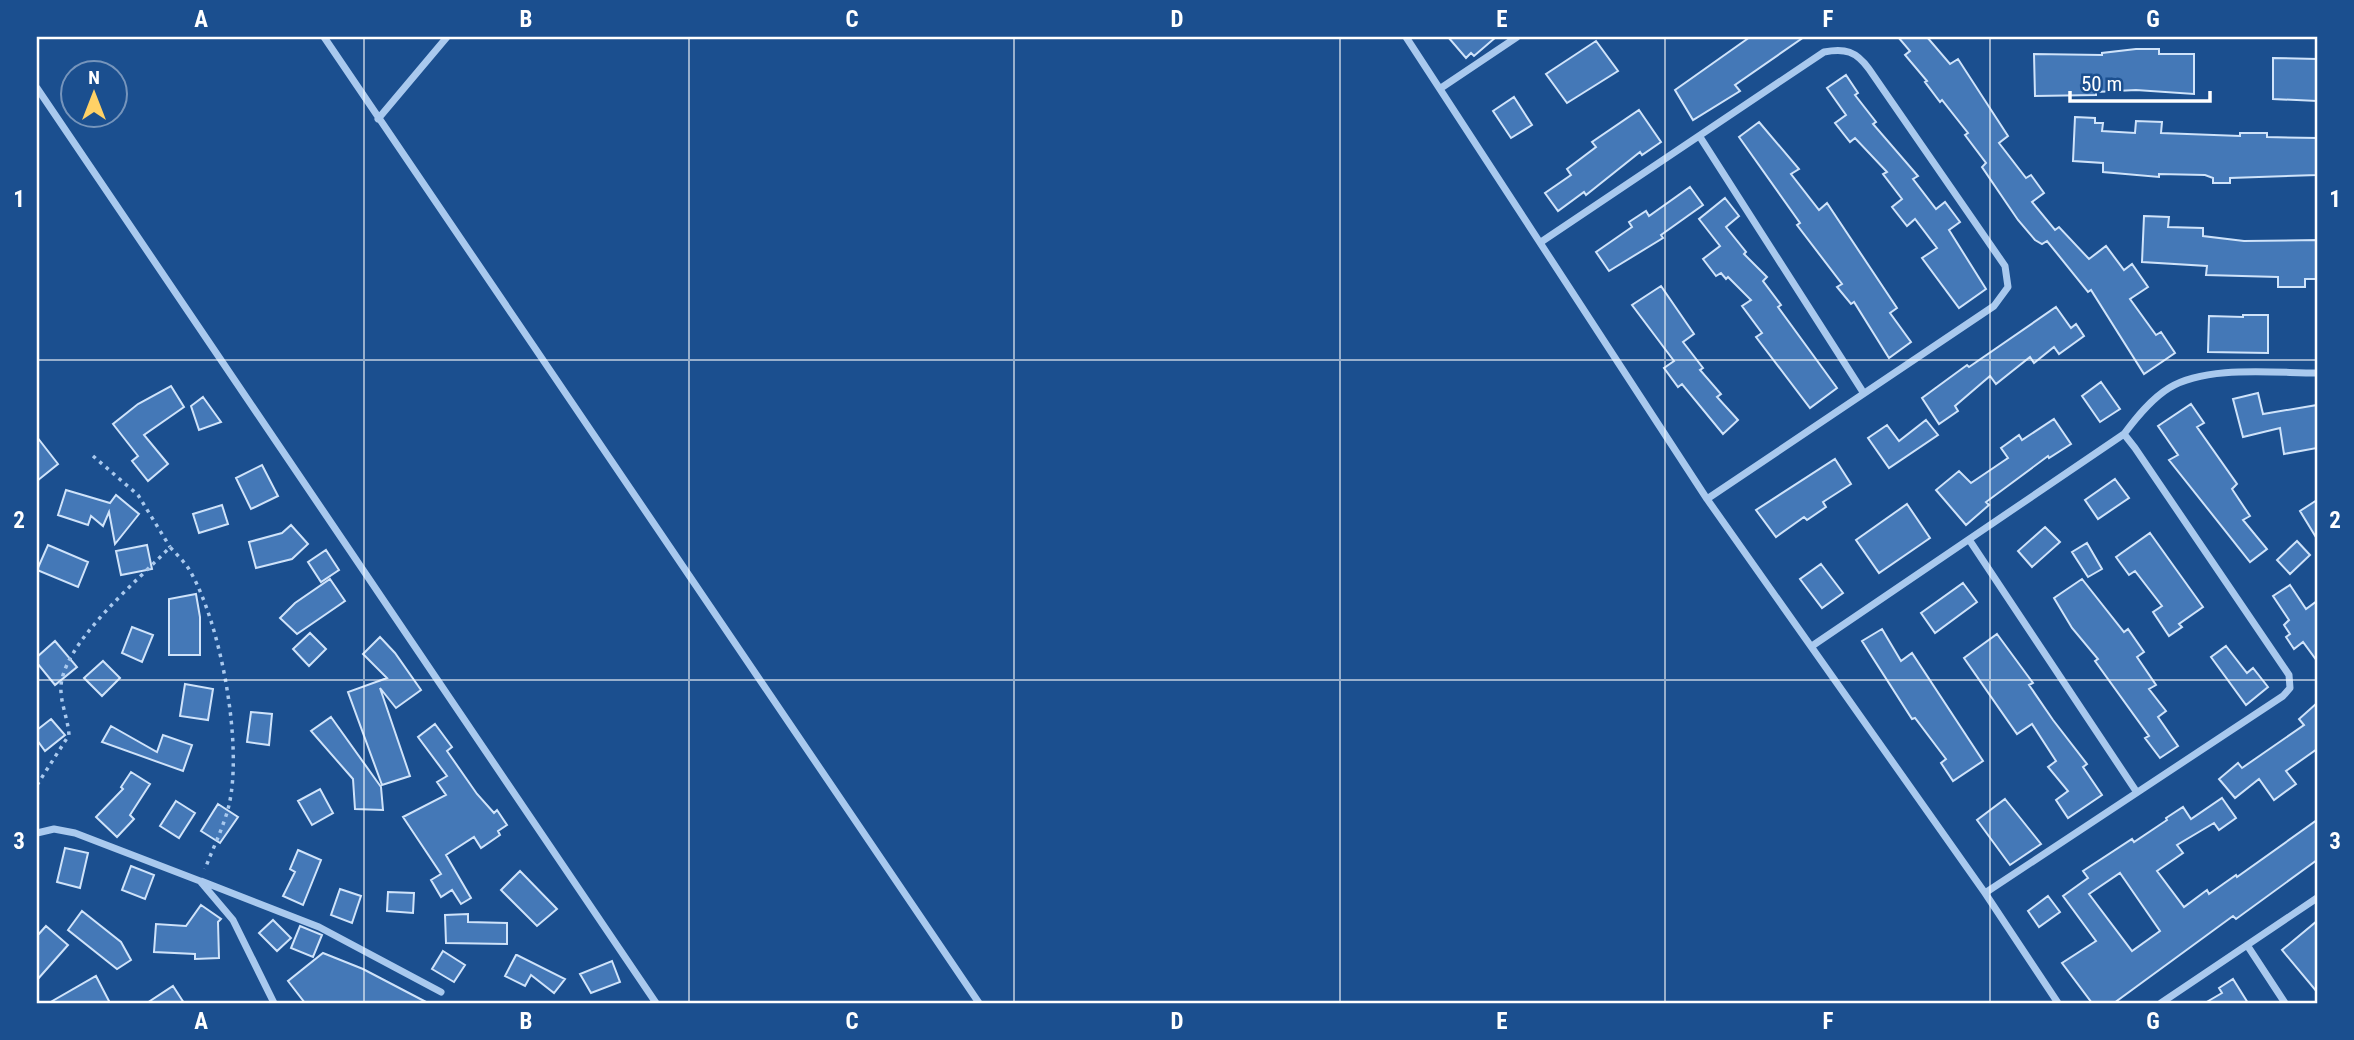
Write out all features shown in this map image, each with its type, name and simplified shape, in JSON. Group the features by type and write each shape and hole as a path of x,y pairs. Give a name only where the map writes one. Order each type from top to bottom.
{"street":[{"path":"324,37 979,1003"},
{"path":"378,119 447,37"},
{"path":"1406,37 1707,499 1985,893 2058,1003"},
{"path":"1441,88 1517,37"},
{"path":"1541,242 1824,52 1843,48 1859,56 1869,69 2005,266 2008,287 1994,306 1707,499"},
{"path":"37,88 656,1003"},
{"path":"1700,137 1863,392"},
{"path":"1812,646 2124,434 2140,412 2169,388 2196,376 2317,373"},
{"path":"1985,893 2283,696 2290,688 2289,675 2124,434"},
{"path":"1970,541 2136,791"},
{"path":"37,833 54,829 75,833 319,927 441,992"},
{"path":"200,881 233,920 274,1003"},
{"path":"2161,1003 2317,898"},
{"path":"2247,945 2285,1003"}],"path":[{"path":"93,456 138,495 170,547 189,569 206,603 229,700 233,768 229,804 200,881"},
{"path":"37,785 69,735 61,691 64,671 80,641 170,547"}],"building":[{"path":"1448,37 1496,37 1474,56 1471,53 1466,58"},
{"path":"1750,37 1804,37 1735,85 1740,91 1693,120 1675,90"},
{"path":"1898,37 1927,37 1950,64 1958,59 2008,136 1999,143 2026,178 2031,175 2044,193 2032,202 2055,230 2059,227 2089,259 2106,246 2124,270 2132,264 2148,287 2130,299 2156,335 2161,332 2175,353 2144,374 2091,290 2088,292 2047,241 2042,244 2035,240 2018,220 1982,167 1986,163 1965,135 1968,133 1942,100 1940,102 1925,82 1927,81 1905,55 1910,51"},
{"path":"1596,41 1618,71 1567,103 1546,74"},
{"path":"2136,49 2159,49 2159,54 2194,54 2194,94 2136,90 2096,92 2096,95 2035,96 2034,54 2102,55"},
{"path":"2273,58 2317,59 2317,101 2273,99"},
{"path":"1846,75 1858,93 1855,95 1876,122 1873,124 1918,176 1913,179 1936,209 1945,202 1960,222 1949,230 1986,289 1959,308 1922,258 1937,248 1915,219 1907,226 1892,207 1902,199 1883,174 1887,172 1855,138 1850,142 1835,123 1846,115 1827,88"},
{"path":"1514,97 1532,125 1511,138 1493,111"},
{"path":"1639,110 1661,142 1642,155 1640,152 1586,195 1584,192 1558,211 1545,193 1571,175 1567,169 1596,147 1592,142"},
{"path":"2075,117 2095,118 2095,123 2103,123 2102,131 2135,133 2136,121 2162,122 2161,133 2240,136 2240,133 2267,133 2267,137 2317,138 2317,175 2230,178 2230,183 2213,183 2213,178 2205,175 2159,174 2159,177 2103,172 2103,163 2073,161"},
{"path":"1759,122 1799,169 1791,174 1819,210 1827,203 1897,308 1890,313 1911,342 1889,358 1854,302 1851,304 1837,287 1842,284 1797,225 1800,223 1739,137"},
{"path":"1690,187 1703,205 1661,235 1663,238 1609,271 1596,252 1632,227 1629,222 1646,211 1649,216"},
{"path":"1725,198 1739,216 1726,227 1746,252 1744,254 1767,277 1763,281 1781,305 1778,307 1837,388 1810,408 1756,337 1762,333 1742,306 1751,300 1728,277 1726,279 1721,273 1716,276 1703,259 1720,246 1699,219"},
{"path":"2144,216 2169,217 2168,227 2203,228 2203,236 2244,241 2317,240 2317,279 2305,279 2305,287 2278,287 2278,277 2206,275 2207,266 2142,262"},
{"path":"1661,286 1694,334 1683,342 1703,368 1700,370 1721,394 1717,397 1738,420 1723,434 1682,384 1678,387 1664,368 1674,361 1632,305"},
{"path":"2056,307 2071,328 2076,324 2084,336 2059,354 2054,347 2034,363 2030,357 1996,384 1990,376 1955,406 1958,411 1939,424 1922,398"},
{"path":"2268,315 2268,353 2208,352 2209,316"},
{"path":"2101,382 2120,409 2100,422 2082,396"},
{"path":"171,386 184,407 144,435 168,464 148,481 132,461 138,456 113,424 138,404"},
{"path":"2258,393 2263,414 2317,405 2317,448 2284,454 2280,428 2243,437 2233,399"},
{"path":"203,397 221,422 199,430 191,406"},
{"path":"2191,404 2204,423 2197,427 2237,484 2232,489 2250,516 2243,520 2267,549 2250,562 2169,460 2178,455 2158,426"},
{"path":"2054,419 2071,444 2049,458 2048,456 1986,502 1989,505 1966,525 1936,490 1959,471 1971,483 2008,458 2001,448 2019,435 2022,440"},
{"path":"1926,420 1938,435 1889,468 1868,438 1887,425 1899,441"},
{"path":"37,437 58,464 37,481"},
{"path":"1835,459 1851,484 1823,502 1826,507 1807,520 1804,517 1776,537 1756,510"},
{"path":"262,465 278,496 251,509 236,478"},
{"path":"2115,479 2129,498 2098,519 2085,500"},
{"path":"66,490 110,503 116,495 139,514 115,544 109,512 103,526 91,516 88,525 58,515"},
{"path":"2317,500 2317,539 2300,511"},
{"path":"1907,504 1930,538 1879,573 1856,540"},
{"path":"222,505 228,524 199,533 193,514"},
{"path":"291,525 308,544 292,559 256,568 249,542 282,533"},
{"path":"2045,527 2060,542 2032,567 2018,551"},
{"path":"2150,533 2203,607 2179,624 2182,627 2169,636 2153,612 2162,606 2135,571 2129,575 2116,557"},
{"path":"2297,541 2310,555 2290,574 2277,560"},
{"path":"2087,543 2102,569 2088,577 2072,552"},
{"path":"48,545 88,562 78,587 37,570"},
{"path":"147,545 152,569 121,575 116,551"},
{"path":"326,550 339,570 321,582 308,562"},
{"path":"1821,564 1843,593 1822,608 1800,579"},
{"path":"330,579 345,601 297,634 280,618 295,603"},
{"path":"2082,579 2124,632 2128,629 2144,652 2137,657 2156,685 2149,689 2166,711 2158,717 2178,746 2160,758 2145,738 2149,736 2095,661 2098,659 2072,628 2054,598"},
{"path":"1963,583 1977,602 1935,633 1921,613"},
{"path":"2290,585 2306,609 2317,601 2317,661 2303,642 2294,649 2286,637 2290,634 2284,625 2289,620 2273,596"},
{"path":"196,594 200,617 200,655 169,655 169,599"},
{"path":"132,627 153,635 142,662 122,653"},
{"path":"1882,629 1901,661 1912,653 1983,761 1953,781 1941,763 1946,759 1915,718 1912,719 1862,641"},
{"path":"310,633 326,649 309,666 293,649"},
{"path":"1997,634 2033,683 2029,685 2053,720 2087,764 2083,767 2102,795 2068,818 2056,800 2068,791 2048,767 2056,761 2032,724 2017,734 1964,658"},
{"path":"380,637 421,690 396,708 380,688 410,776 382,785 348,692 387,678 363,654"},
{"path":"55,641 77,667 55,685 37,663 37,657"},
{"path":"2226,646 2247,673 2253,668 2268,687 2246,705 2211,657"},
{"path":"103,661 120,678 102,696 84,678"},
{"path":"185,684 213,689 208,720 180,716"},
{"path":"2317,703 2317,749 2286,771 2296,784 2274,800 2259,779 2235,798 2219,779 2238,763 2242,768 2304,725 2299,719"},
{"path":"251,712 272,714 269,745 247,742"},
{"path":"331,717 381,787 383,810 355,809 353,779 311,731"},
{"path":"51,719 65,735 45,751 37,740 37,730"},
{"path":"435,724 452,747 447,751 477,794 494,813 497,810 507,825 498,831 500,835 481,848 474,837 446,855 471,898 461,904 452,890 441,897 431,880 441,874 403,817 446,795 437,782 447,776 418,737"},
{"path":"111,726 157,752 163,735 192,745 183,771 102,742"},
{"path":"131,772 150,784 130,815 134,819 117,837 96,817 123,789 121,787"},
{"path":"320,789 333,813 312,825 298,801"},
{"path":"2222,798 2236,818 2219,830 2214,823 2177,845 2183,853 2157,871 2184,907 2207,890 2209,894 2236,875 2237,877 2317,820 2317,860 2236,919 2233,916 2114,1003 2092,1003 2062,963 2096,941 2063,896 2088,878 2083,871 2132,839 2134,842 2183,807 2191,819","holes":["2120,873 2160,931 2132,951 2089,894"]},
{"path":"2005,799 2041,844 2010,865 1977,820"},
{"path":"176,801 195,813 179,838 160,826"},
{"path":"218,804 238,817 220,843 201,831"},
{"path":"65,848 88,853 80,888 57,882"},
{"path":"298,850 321,860 303,905 283,896 295,872 290,869"},
{"path":"131,866 154,875 145,899 122,890"},
{"path":"520,871 557,909 537,926 501,890"},
{"path":"340,889 361,896 352,923 331,915"},
{"path":"388,892 414,893 413,913 387,911"},
{"path":"2048,896 2060,912 2039,927 2028,911"},
{"path":"201,905 221,919 218,922 219,958 195,959 195,954 154,952 156,924 186,926"},
{"path":"82,911 121,942 131,960 117,969 68,930"},
{"path":"468,914 468,922 507,923 507,944 446,943 445,915"},
{"path":"273,920 291,938 277,951 259,933"},
{"path":"2317,921 2317,992 2282,950"},
{"path":"46,926 68,945 37,980 37,936"},
{"path":"300,926 322,935 313,957 291,948"},
{"path":"443,951 465,965 454,982 432,969"},
{"path":"323,953 363,969 428,1003 305,1003 288,981"},
{"path":"516,955 565,979 554,993 531,975 525,986 505,976"},
{"path":"612,961 620,982 591,993 580,974"},
{"path":"96,976 110,1003 49,1003"},
{"path":"2233,979 2248,1003 2205,1003 2222,993 2219,988"},
{"path":"173,986 184,1003 147,1003"}]}
